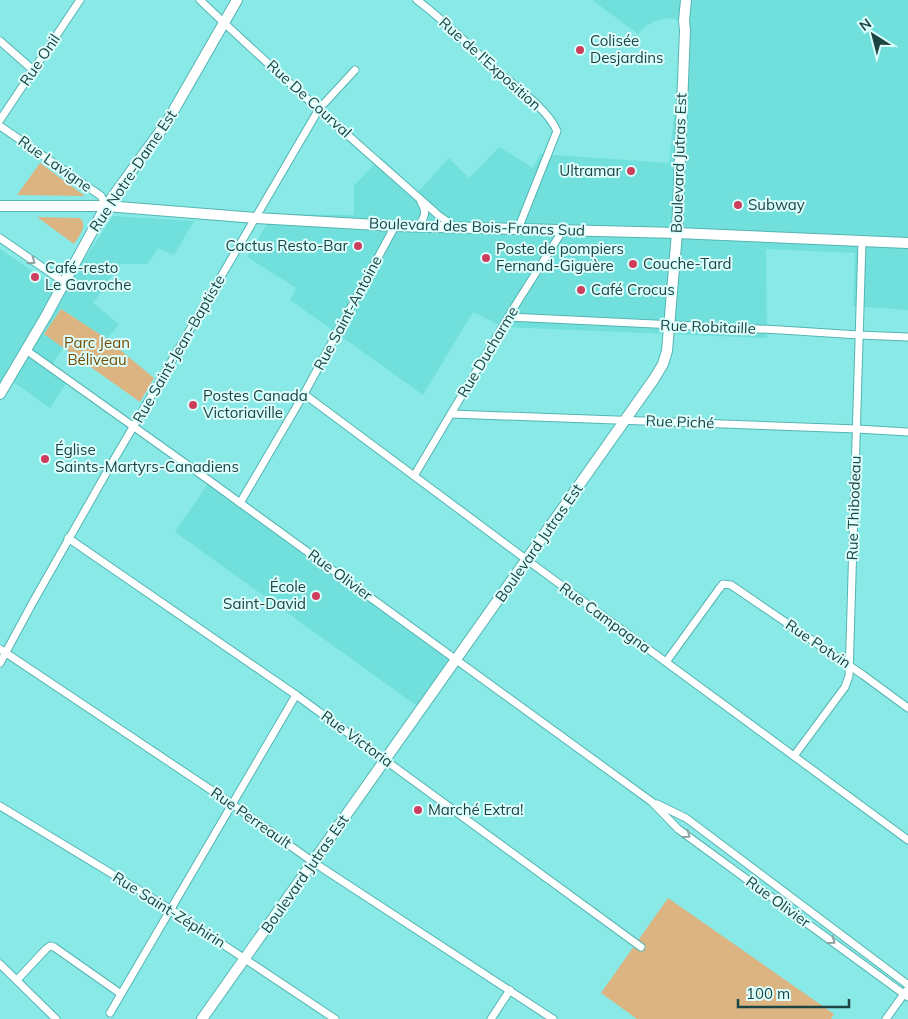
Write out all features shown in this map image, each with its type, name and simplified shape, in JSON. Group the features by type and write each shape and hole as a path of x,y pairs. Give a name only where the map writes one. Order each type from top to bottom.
{"street":[{"name":"Rue Onil","path":"0,120 80,0"},
{"name":"Rue De Courval","path":"200,0 438,215 455,227"},
{"name":"Rue Notre-Dame Est","path":"0,394 106,206 167,122 237,0"},
{"name":"Rue de l'Exposition","path":"417,0 448,25 495,70 548,115 554,124 557,131 518,229"},
{"name":"Boulevard Jutras Est","path":"202,1019 626,420 663,364 667,351 670,325 677,233 686,0"},
{"path":"0,41 33,70"},
{"name":"Rue Saint-Jean-Baptiste","path":"0,663 3,651 68,538 319,109 355,70"},
{"name":"Rue Lavigne","path":"0,126 101,196 106,206"},
{"path":"418,197 425,209 425,216 419,226"},
{"name":"Boulevard des Bois-Francs Sud","path":"0,206 106,206 256,218 395,226 677,233 908,244"},
{"name":"Rue Saint-Antoine","path":"240,503 304,394 395,226"},
{"name":"Rue Ducharme","path":"414,476 563,230"},
{"path":"0,238 64,282"},
{"name":"Rue Thibodeau","path":"794,756 845,687 850,676 862,241"},
{"name":"Rue Robitaille","path":"509,317 908,337"},
{"name":"Rue Olivier","path":"26,350 134,426 652,802 678,829 907,991"},
{"name":"Rue Campagna","path":"304,394 908,840"},
{"name":"Rue Piché","path":"451,414 857,428 908,432"},
{"name":"Rue Victoria","path":"68,538 296,694 641,946"},
{"name":"Rue Potvin","path":"666,662 719,589 723,584 727,584 849,665 908,708"},
{"name":"Rue Perreault","path":"3,651 232,804 313,862 553,1019"},
{"path":"110,1012 296,694"},
{"name":"Rue Olivier","path":"652,802 686,818 907,991"},
{"name":"Rue Saint-Zéphirin","path":"0,806 170,909 336,1019"},
{"path":"17,980 46,949 54,946 121,994"},
{"path":"0,964 56,1019"},
{"path":"491,1019 510,990"},
{"path":"886,1019 907,991"}],"shaded area":[{"path":"592,0 908,0 908,310 853,306 855,253 766,249 767,338 503,327 473,312 423,395 290,300 296,288 247,257 273,214 354,215 354,186 381,157 418,192 449,158 469,178 499,147 533,168 540,154 669,163 684,21 670,18 655,21 638,34"},
{"path":"113,216 194,221 174,255 158,248 148,264 120,264 93,303 119,324 107,339 61,309 44,334 64,347 50,368 68,380 50,408 9,379 0,394 0,249 63,292"},
{"name":"École Saint-David","path":"210,481 456,659 421,709 175,532"}],"green space":[{"path":"40,163 85,196 17,195"},
{"path":"37,217 80,218 83,228 74,244"},
{"name":"Parc Jean Béliveau","path":"61,309 107,339 154,378 140,402 44,334"},
{"path":"668,898 834,1014 831,1019 637,1019 601,993"}],"place":[{"name":"Colisée Desjardins","path":"580,50"},
{"name":"Ultramar","path":"631,171"},
{"name":"Subway","path":"738,205"},
{"name":"Cactus Resto-Bar","path":"358,246"},
{"name":"Poste de pompiers Fernand-Giguère","path":"486,258"},
{"name":"Couche-Tard","path":"633,264"},
{"name":"Café-resto Le Gavroche","path":"35,277"},
{"name":"Café Crocus","path":"581,290"},
{"name":"Postes Canada Victoriaville","path":"193,405"},
{"name":"Église Saints-Martyrs-Canadiens","path":"45,459"},
{"name":"École Saint-David","path":"316,596"},
{"name":"Marché Extra!","path":"418,810"}]}
